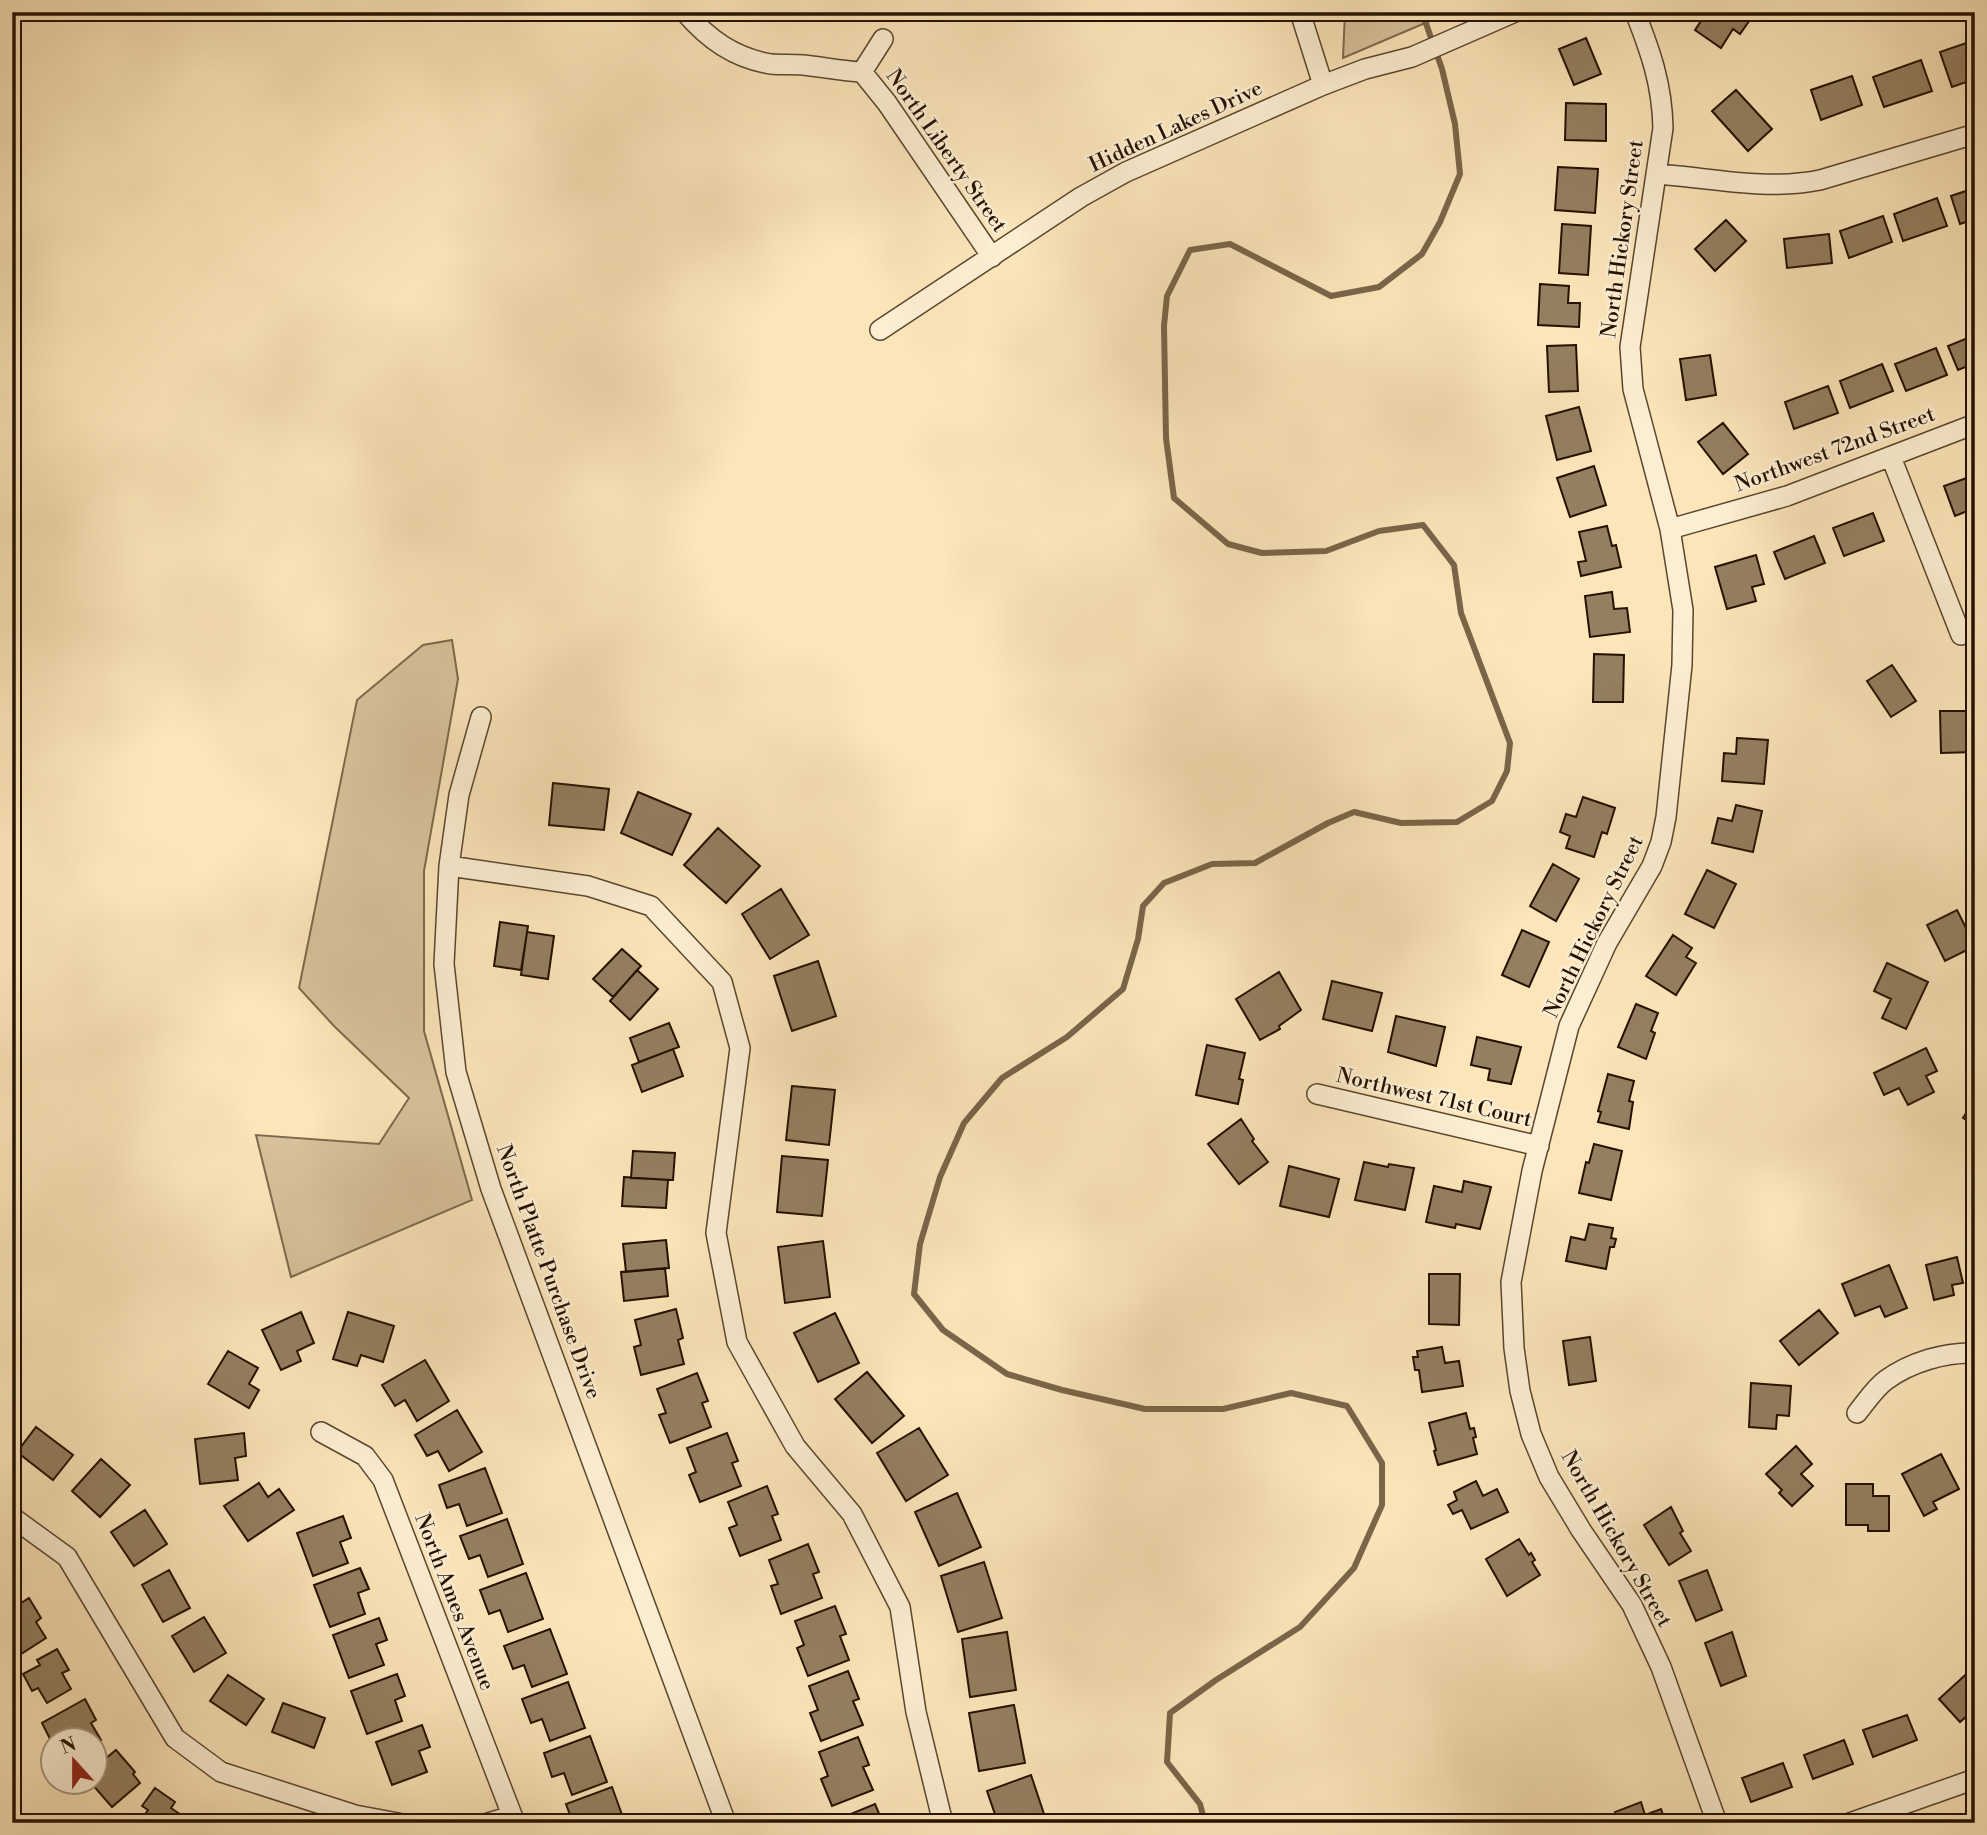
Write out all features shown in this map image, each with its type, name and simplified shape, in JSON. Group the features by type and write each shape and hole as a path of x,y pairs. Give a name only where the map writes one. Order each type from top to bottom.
{"street":[{"name":"North Liberty Street","path":"685,12 702,32 723,47 746,58 772,64 799,64 862,72 887,103 992,257"},
{"path":"1300,12 1323,85"},
{"name":"Hidden Lakes Drive","path":"880,330 1081,197 1126,172 1323,85 1365,69 1412,57 1514,12"},
{"name":"North Hickory Street","path":"1635,12 1653,58 1662,99 1663,128 1632,325 1630,366 1633,389 1670,529 1683,610 1684,637 1676,731 1661,842 1652,866 1607,943 1569,1026 1532,1171 1511,1282 1514,1348 1520,1391 1531,1434 1549,1477 1632,1605 1647,1635 1717,1823"},
{"name":"North Liberty Street","path":"862,72 883,39"},
{"path":"1657,174 1741,184 1795,185 1833,177 1975,134"},
{"name":"Northwest 72nd Street","path":"1670,529 1787,496 1975,424"},
{"path":"1891,457 1961,635"},
{"name":"North Platte Purchase Drive","path":"481,718 459,795 449,866 444,964 456,1072 491,1189 726,1823"},
{"path":"449,866 588,886 651,906 722,982 740,1048 716,1233 737,1342 795,1446 852,1514 900,1607 916,1712 943,1823"},
{"name":"Northwest 71st Court","path":"1317,1094 1539,1146"},
{"path":"1857,1413 1885,1380 1917,1363 1956,1353 1975,1353"},
{"name":"North Ames Avenue","path":"321,1432 365,1456 383,1480 513,1819"},
{"path":"12,1517 67,1557 175,1738 221,1772 355,1815 398,1823"},
{"path":"1850,1823 1975,1779"},
{"path":"488,1823 513,1819"}],"shaded area":[{"path":"1345,12 1451,12 1343,58"},
{"path":"452,640 458,679 424,871 424,1031 472,1200 291,1277 256,1135 379,1144 409,1098 334,1026 299,988 357,700 423,645"}],"building":[{"path":"1707,12 1754,14 1740,34 1733,29 1721,48 1695,30"},
{"path":"1586,38 1601,74 1574,85 1559,49"},
{"path":"1975,40 1975,79 1952,87 1940,52"},
{"path":"1921,60 1932,91 1884,107 1873,77"},
{"path":"1852,76 1862,105 1821,120 1811,90"},
{"path":"1736,90 1772,129 1748,151 1712,111"},
{"path":"1566,103 1606,104 1606,141 1565,140"},
{"path":"1558,167 1598,169 1595,213 1555,210"},
{"path":"1975,188 1975,219 1960,224 1951,196"},
{"path":"1937,198 1947,226 1903,241 1894,214"},
{"path":"1883,216 1892,242 1849,258 1840,231"},
{"path":"1726,220 1746,241 1715,271 1695,249"},
{"path":"1562,224 1591,226 1588,275 1559,273"},
{"path":"1829,234 1832,263 1787,268 1784,239"},
{"path":"1540,284 1569,286 1568,303 1580,303 1579,327 1538,325"},
{"path":"1975,335 1975,363 1958,370 1948,346"},
{"path":"1576,345 1578,391 1549,392 1547,346"},
{"path":"1936,348 1947,375 1906,391 1895,364"},
{"path":"1710,355 1716,395 1686,400 1680,359"},
{"path":"1882,364 1893,391 1850,408 1840,381"},
{"path":"1828,386 1838,413 1794,429 1785,402"},
{"path":"1579,407 1591,451 1557,460 1546,416"},
{"path":"1723,423 1748,454 1723,474 1698,442"},
{"path":"1594,466 1606,505 1570,517 1557,478"},
{"path":"1975,475 1975,508 1955,516 1944,486"},
{"path":"1873,513 1884,541 1844,556 1833,528"},
{"path":"1607,526 1612,546 1616,545 1621,567 1581,576 1578,562 1586,561 1579,532"},
{"path":"1814,536 1825,563 1785,579 1774,552"},
{"path":"1756,555 1764,584 1752,587 1756,601 1727,609 1715,567"},
{"path":"1612,592 1614,609 1627,608 1630,632 1590,637 1585,596"},
{"path":"1594,654 1624,655 1623,702 1593,702"},
{"path":"1892,665 1916,701 1891,717 1867,681"},
{"path":"1940,711 1966,711 1966,726 1975,726 1975,752 1941,753"},
{"path":"1737,738 1768,740 1764,784 1722,781 1724,753 1736,754"},
{"path":"553,783 609,789 604,830 549,825"},
{"path":"638,792 691,814 672,855 621,833"},
{"path":"1583,797 1615,808 1607,834 1602,832 1594,857 1566,848 1570,836 1560,832 1566,814 1576,817"},
{"path":"1736,805 1762,811 1753,852 1712,843 1718,818 1732,821"},
{"path":"718,828 760,866 726,903 684,865"},
{"path":"1553,864 1579,879 1556,921 1530,906"},
{"path":"1707,870 1736,884 1714,928 1685,914"},
{"path":"781,889 809,935 770,959 742,914"},
{"path":"1957,910 1975,946 1945,961 1927,925"},
{"path":"500,922 528,926 521,970 494,966"},
{"path":"1522,930 1549,942 1529,987 1502,975"},
{"path":"527,932 554,936 548,979 521,975"},
{"path":"1673,935 1692,948 1686,957 1696,963 1676,995 1646,976"},
{"path":"622,949 641,966 613,997 593,979"},
{"path":"818,961 836,1016 792,1031 774,976"},
{"path":"1887,963 1928,982 1906,1029 1882,1018 1891,999 1874,991"},
{"path":"637,970 658,989 630,1020 610,1001"},
{"path":"1279,972 1301,1010 1279,1026 1280,1029 1260,1040 1236,999"},
{"path":"1332,981 1382,993 1372,1031 1323,1019"},
{"path":"1636,1004 1658,1013 1651,1031 1655,1033 1646,1059 1618,1047"},
{"path":"1396,1016 1445,1027 1436,1066 1388,1052"},
{"path":"669,1023 679,1047 639,1062 630,1038"},
{"path":"1477,1037 1521,1047 1511,1084 1488,1080 1490,1069 1471,1065"},
{"path":"1207,1045 1245,1053 1239,1079 1243,1080 1238,1104 1196,1095"},
{"path":"1926,1048 1937,1071 1926,1076 1934,1092 1908,1105 1899,1088 1884,1095 1874,1073"},
{"path":"673,1049 683,1076 642,1092 632,1065"},
{"path":"1608,1074 1634,1081 1629,1101 1633,1102 1629,1129 1598,1122 1601,1112 1598,1111"},
{"path":"792,1086 835,1090 829,1145 786,1140"},
{"path":"1975,1099 1975,1125 1963,1118"},
{"path":"1241,1119 1254,1139 1252,1141 1268,1162 1239,1184 1208,1144"},
{"path":"1594,1144 1622,1151 1611,1200 1579,1193 1586,1162 1589,1163"},
{"path":"633,1151 675,1153 673,1180 631,1178"},
{"path":"782,1156 828,1160 822,1216 777,1212"},
{"path":"1364,1162 1388,1167 1389,1164 1414,1168 1405,1210 1355,1200"},
{"path":"1289,1166 1339,1179 1329,1217 1280,1206"},
{"path":"624,1177 668,1180 666,1208 622,1206"},
{"path":"1464,1181 1491,1187 1480,1229 1456,1224 1455,1228 1426,1222 1434,1186 1462,1192"},
{"path":"1589,1224 1613,1228 1611,1238 1616,1239 1614,1247 1610,1247 1606,1269 1566,1261 1571,1237 1585,1240"},
{"path":"666,1240 669,1268 626,1272 623,1244"},
{"path":"823,1241 830,1297 785,1303 778,1247"},
{"path":"1957,1257 1963,1283 1952,1285 1954,1295 1934,1300 1926,1265"},
{"path":"1889,1265 1907,1308 1885,1317 1880,1306 1855,1316 1842,1284"},
{"path":"665,1268 668,1296 624,1301 621,1272"},
{"path":"1429,1274 1460,1274 1459,1325 1429,1324"},
{"path":"676,1309 683,1338 678,1340 684,1364 641,1375 634,1347 641,1345 635,1320"},
{"path":"1819,1310 1838,1333 1799,1365 1780,1341"},
{"path":"301,1312 314,1343 297,1351 301,1361 281,1370 262,1330"},
{"path":"348,1312 394,1326 383,1362 361,1355 357,1366 333,1359"},
{"path":"835,1313 859,1363 818,1382 794,1333"},
{"path":"1590,1337 1596,1381 1569,1385 1563,1341"},
{"path":"1442,1347 1445,1363 1459,1361 1463,1386 1422,1392 1419,1370 1415,1370 1413,1357 1418,1357 1417,1351"},
{"path":"228,1351 258,1368 249,1384 259,1390 249,1408 208,1384"},
{"path":"425,1360 449,1401 417,1421 405,1400 395,1406 382,1385"},
{"path":"867,1372 904,1416 872,1443 835,1399"},
{"path":"697,1373 708,1401 702,1403 711,1427 670,1443 659,1415 666,1413 657,1389"},
{"path":"1751,1383 1791,1386 1789,1416 1777,1415 1776,1429 1749,1427"},
{"path":"457,1410 482,1452 449,1471 438,1451 427,1456 415,1435"},
{"path":"1466,1413 1470,1429 1474,1428 1476,1437 1473,1438 1477,1454 1438,1465 1429,1423"},
{"path":"36,1427 73,1455 53,1480 17,1452"},
{"path":"919,1428 948,1475 906,1501 877,1453"},
{"path":"244,1433 246,1456 235,1458 238,1480 200,1484 195,1439"},
{"path":"727,1433 738,1461 732,1463 741,1486 700,1502 689,1475 696,1472 687,1448"},
{"path":"1796,1446 1812,1464 1801,1474 1813,1486 1792,1506 1779,1493 1782,1490 1766,1474"},
{"path":"1941,1454 1959,1489 1933,1502 1937,1509 1924,1516 1902,1474"},
{"path":"101,1459 130,1485 100,1517 72,1491"},
{"path":"485,1468 502,1513 467,1526 459,1504 447,1508 439,1485"},
{"path":"1476,1481 1483,1496 1497,1489 1508,1512 1471,1529 1462,1510 1453,1514 1448,1505 1457,1500 1454,1492"},
{"path":"259,1483 268,1497 279,1489 294,1510 248,1541 224,1506"},
{"path":"1846,1484 1873,1484 1873,1496 1889,1496 1889,1531 1868,1531 1868,1525 1846,1525"},
{"path":"767,1486 778,1514 772,1516 781,1540 740,1556 729,1528 737,1525 728,1502"},
{"path":"957,1493 981,1547 939,1566 915,1512"},
{"path":"1671,1507 1683,1531 1680,1533 1691,1551 1669,1565 1644,1525"},
{"path":"145,1510 167,1544 134,1566 111,1532"},
{"path":"343,1516 351,1538 340,1542 348,1563 313,1576 297,1533"},
{"path":"507,1519 523,1564 488,1577 480,1555 469,1559 460,1536"},
{"path":"1519,1539 1529,1555 1531,1553 1535,1560 1532,1562 1540,1575 1507,1596 1486,1559"},
{"path":"808,1544 819,1572 813,1574 822,1598 781,1614 771,1586 778,1584 769,1560"},
{"path":"984,1562 1002,1618 958,1632 941,1576"},
{"path":"360,1568 369,1589 358,1593 365,1614 330,1627 314,1585"},
{"path":"169,1570 190,1608 163,1622 142,1585"},
{"path":"1707,1570 1722,1610 1696,1621 1679,1581"},
{"path":"526,1573 543,1619 508,1632 500,1610 489,1614 480,1590"},
{"path":"29,1598 41,1618 36,1622 46,1638 21,1654 12,1639 12,1609"},
{"path":"835,1606 846,1634 840,1636 849,1660 808,1676 797,1648 804,1645 795,1621"},
{"path":"204,1617 226,1653 194,1672 172,1636"},
{"path":"1975,1617 1975,1641 1966,1637"},
{"path":"379,1618 387,1640 376,1644 384,1665 349,1678 333,1635"},
{"path":"550,1629 567,1674 532,1687 524,1665 513,1669 504,1646"},
{"path":"1007,1632 1016,1690 970,1697 962,1639"},
{"path":"1732,1632 1746,1676 1721,1686 1705,1643"},
{"path":"57,1649 69,1670 62,1673 71,1689 47,1703 38,1688 32,1691 23,1674 40,1665 37,1660"},
{"path":"1975,1666 1975,1709 1960,1722 1939,1699"},
{"path":"848,1671 859,1699 853,1701 863,1725 821,1741 810,1713 818,1710 809,1686"},
{"path":"397,1674 405,1696 395,1700 402,1721 367,1734 351,1691"},
{"path":"228,1675 264,1699 246,1725 210,1701"},
{"path":"568,1682 585,1728 550,1741 542,1719 531,1723 522,1699"},
{"path":"85,1699 96,1720 91,1723 93,1727 44,1727 42,1723"},
{"path":"283,1703 325,1718 314,1748 272,1732"},
{"path":"1014,1705 1025,1763 979,1771 969,1713"},
{"path":"1907,1715 1917,1740 1873,1757 1863,1730"},
{"path":"422,1725 430,1747 419,1751 427,1772 392,1785 376,1742"},
{"path":"590,1736 607,1782 572,1795 564,1773 552,1777 544,1753"},
{"path":"858,1737 869,1765 863,1767 873,1790 832,1806 821,1779 828,1776 819,1752"},
{"path":"1844,1740 1853,1764 1813,1779 1804,1755"},
{"path":"116,1750 135,1772 133,1774 140,1783 112,1807 103,1797 108,1797 108,1757"},
{"path":"1783,1763 1792,1787 1751,1802 1742,1778"},
{"path":"1031,1775 1047,1823 998,1823 987,1791"},
{"path":"612,1787 625,1823 573,1823 566,1804"},
{"path":"155,1788 175,1802 171,1808 187,1819 184,1823 139,1823 148,1810 142,1806"},
{"path":"1641,1802 1645,1815 1661,1809 1666,1823 1619,1823 1615,1812"},
{"path":"875,1804 883,1823 837,1823 836,1820"},
{"path":"1975,1814 1975,1823 1955,1823 1955,1822"}],"waterway":[{"path":"1205,1823 1200,1804 1167,1762 1170,1713 1216,1680 1300,1627 1354,1568 1382,1505 1382,1463 1347,1406 1291,1393 1223,1409 1145,1409 1007,1374 943,1330 914,1294 920,1244 940,1177 964,1123 1002,1078 1067,1037 1123,989 1138,939 1143,906 1164,883 1212,864 1255,863 1328,823 1354,812 1401,823 1457,822 1492,801 1507,771 1510,743 1461,613 1454,565 1423,525 1379,531 1326,551 1262,553 1228,544 1174,498 1166,438 1164,326 1167,296 1190,250 1230,244 1331,296 1379,287 1422,254 1440,222 1460,174 1455,124 1442,69 1424,12"}]}
